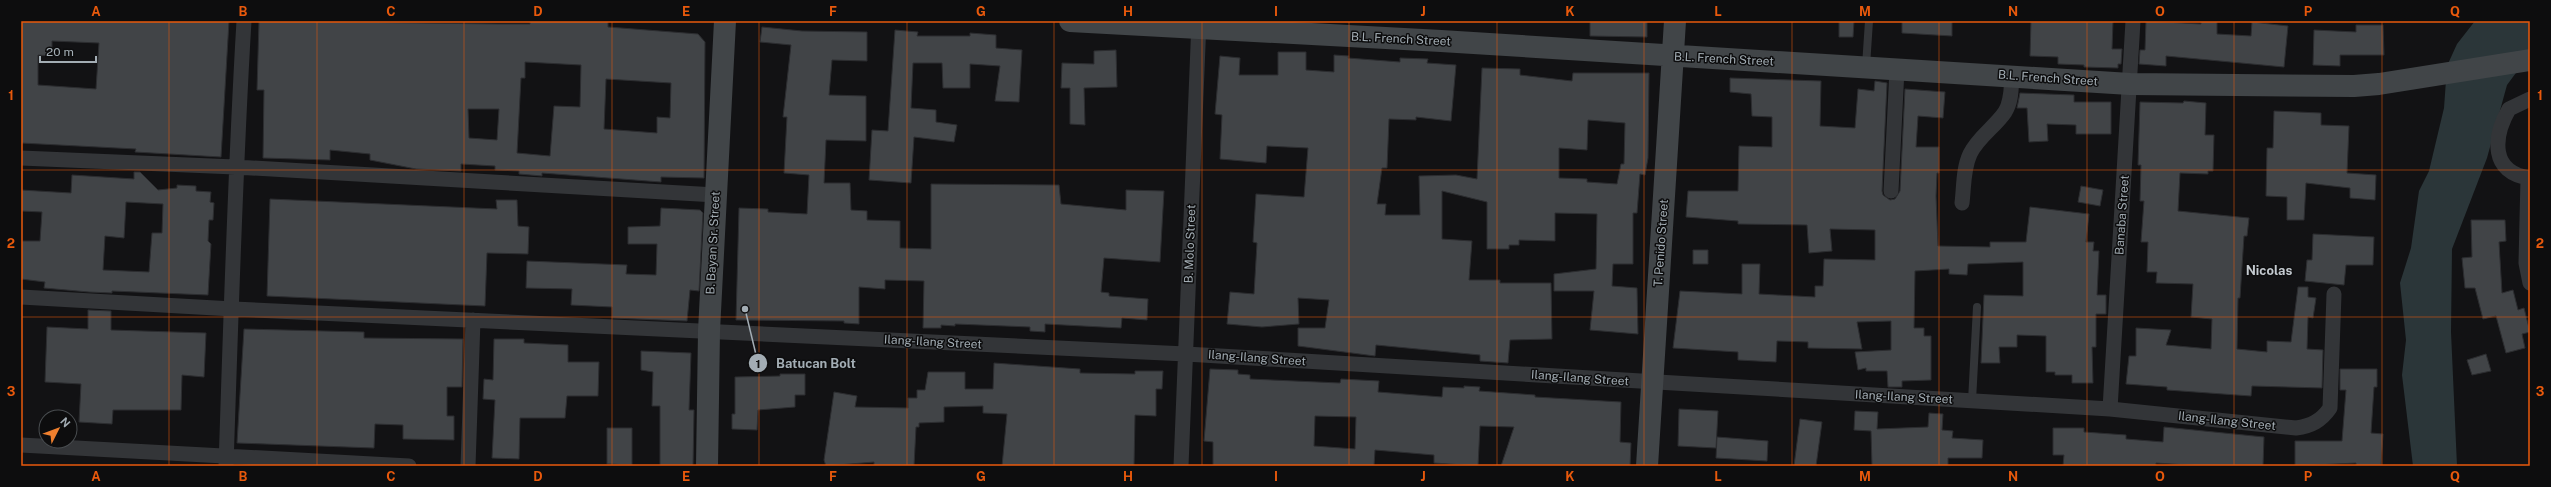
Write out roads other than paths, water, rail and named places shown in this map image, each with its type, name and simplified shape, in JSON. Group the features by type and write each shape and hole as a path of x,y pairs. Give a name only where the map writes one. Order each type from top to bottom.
{"street":[{"path":"226,462 233,309 235,167 244,21"},
{"name":"B. Bayan Sr. Street","path":"707,466 708,331 724,21"},
{"name":"B.L. French Street","path":"1070,21 1199,24 1673,57 1866,67 2130,84 2295,86 2379,84 2530,60"},
{"name":"T. Penido Street","path":"1647,466 1651,383 1675,21"},
{"name":"Banaba Street","path":"2110,409 2133,21"},
{"name":"B. Molo Street","path":"1180,466 1199,24"},
{"path":"1891,190 1897,69"},
{"path":"1962,203 1966,170 1970,155 1978,141 2005,112 2010,100 2012,76"},
{"path":"2530,100 2509,109 2499,133 2497,148 2503,164 2513,174 2529,178 2526,263 2530,283"},
{"path":"21,158 235,167 716,195"},
{"name":"Ilang-Ilang Street","path":"21,296 233,309 1186,354 1651,383 2110,409 2296,428 2307,426 2322,419 2330,408 2334,294"},
{"path":"468,466 473,320"},
{"path":"21,445 226,462 409,466"}],"lane":[{"path":"1866,67 1869,21"},
{"path":"1972,401 1977,307"}],"place":[{"name":"Batucan Bolt","path":"745,309"}],"district":[{"name":"Nicolas","path":"2269,270"}]}
